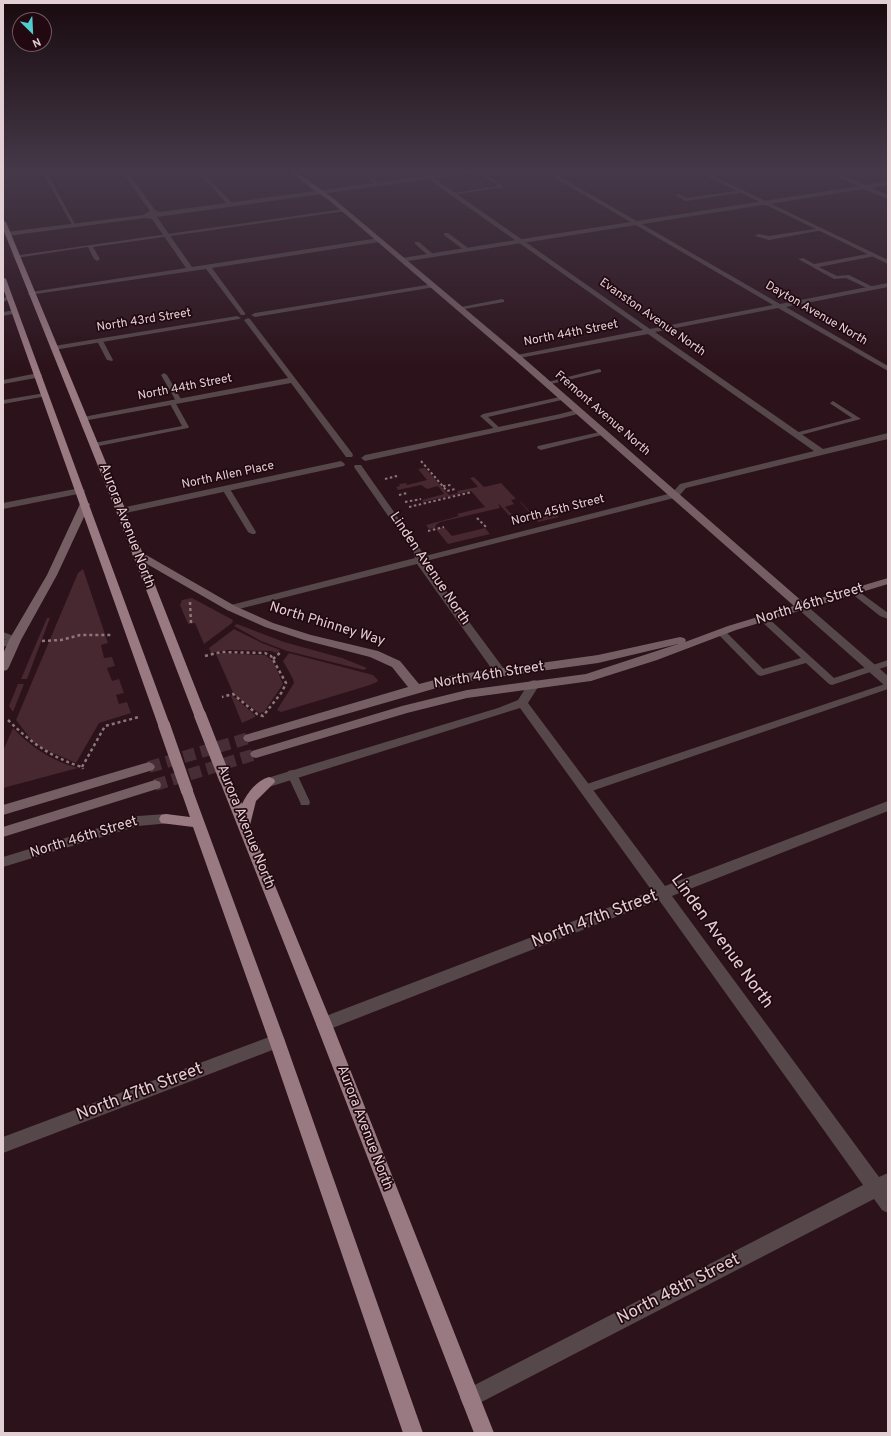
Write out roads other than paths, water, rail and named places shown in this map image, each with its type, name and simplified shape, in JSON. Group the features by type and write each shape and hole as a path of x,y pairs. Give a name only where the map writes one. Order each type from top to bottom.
{"highway":[{"name":"Aurora Avenue North","path":"9,238 121,511 225,779 324,1024 484,1433"},
{"path":"3,279 7,299 15,312 85,504 277,1041 408,1431"},
{"path":"244,825 244,814 251,797 257,790 269,782"},
{"path":"166,818 198,823"}],"main road":[{"name":"Fremont Avenue North","path":"377,238 547,383 802,607"},
{"path":"3,667 15,640 52,575 85,504"},
{"name":"North Phinney Way","path":"137,554 231,608 289,632 328,644 374,654 396,664 416,689"},
{"name":"North 46th Street","path":"256,754 406,709 436,703 467,694 587,678 653,657 764,618 888,581"},
{"name":"North 46th Street","path":"249,738 454,679 598,659 727,630"},
{"path":"406,709 416,689"},
{"path":"3,810 149,767"},
{"path":"3,832 155,785"}],"street":[{"path":"167,238 190,269"},
{"name":"Evanston Avenue North","path":"518,238 821,452"},
{"path":"402,260 540,238"},
{"name":"Dayton Avenue North","path":"662,238 888,369"},
{"path":"840,238 888,262"},
{"path":"31,294 379,240"},
{"path":"207,266 349,455"},
{"name":"North 44th Street","path":"517,357 888,285"},
{"name":"North 43rd Street","path":"54,348 433,286"},
{"path":"3,382 38,375"},
{"name":"North 44th Street","path":"83,419 292,380"},
{"path":"365,458 365,463 358,467 348,467 341,464 341,459 349,455 358,455 365,458 562,416 579,411"},
{"name":"North 45th Street","path":"231,608 674,495 683,486 888,436"},
{"name":"North Allen Place","path":"121,511 341,464"},
{"name":"Linden Avenue North","path":"358,467 419,553 422,565 500,672"},
{"path":"3,506 80,491"},
{"name":"Fremont Avenue North","path":"802,607 888,682"},
{"path":"3,635 15,640"},
{"path":"3,644 15,640"},
{"name":"North 46th Street","path":"522,703 534,684"},
{"path":"269,782 498,712 522,703"},
{"name":"Linden Avenue North","path":"522,703 662,894 882,1185 888,1204"},
{"name":"North 47th Street","path":"324,1024 888,806"},
{"name":"North 46th Street","path":"3,862 138,821 166,818"},
{"name":"North 47th Street","path":"3,1145 277,1041"},
{"name":"North 48th Street","path":"470,1398 882,1185"}],"lane":[{"path":"16,256 144,238"},
{"path":"451,238 466,250"},
{"path":"417,243 431,255"},
{"path":"90,246 97,259"},
{"path":"813,266 873,254"},
{"path":"801,259 836,278 847,276 871,288"},
{"path":"460,308 502,301"},
{"path":"3,314 15,312"},
{"path":"100,341 110,360"},
{"path":"547,383 599,371"},
{"path":"94,445 186,427 164,375"},
{"path":"3,402 45,395"},
{"path":"498,430 483,416 564,398"},
{"path":"797,434 858,419 832,403"},
{"path":"541,448 604,433"},
{"path":"226,488 252,532"},
{"path":"854,591 882,614 888,616"},
{"path":"764,618 832,682 888,663"},
{"path":"727,630 761,673 808,659"},
{"path":"586,789 888,686"},
{"path":"292,774 305,802"}],"tunnel":[{"path":"149,767 249,738"},
{"path":"155,785 256,754"}]}
